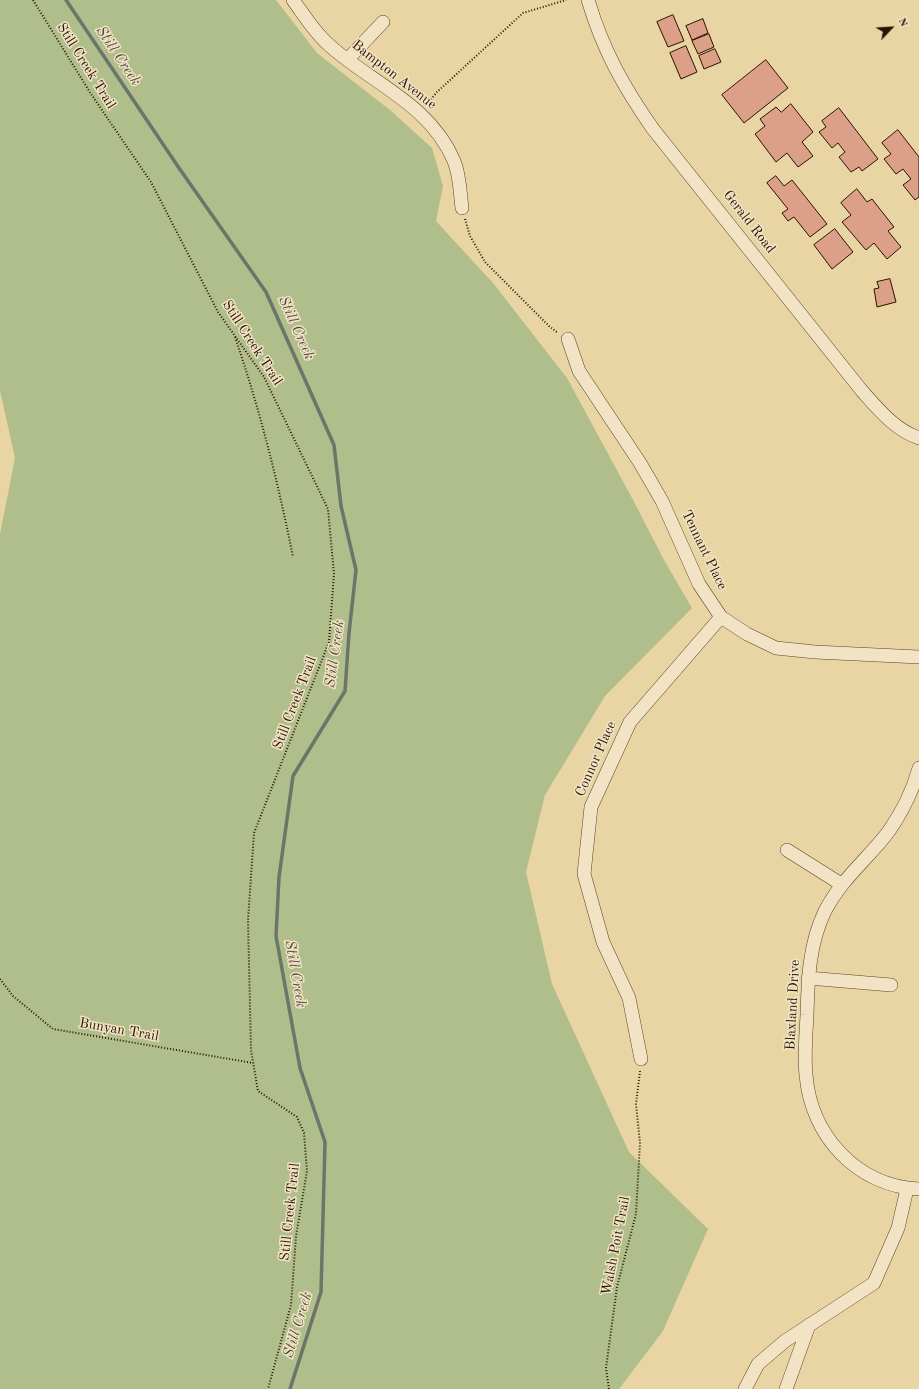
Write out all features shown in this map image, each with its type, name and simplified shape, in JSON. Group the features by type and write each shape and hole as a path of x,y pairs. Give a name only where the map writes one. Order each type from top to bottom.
{"street":[{"name":"Bampton Avenue","path":"293,0 325,41 419,113 440,135 454,162 462,208"},
{"name":"Gerald Road","path":"588,0 596,29 612,64 653,129 862,391 880,411 898,427 919,438"},
{"path":"348,59 383,22"},
{"name":"Tennant Place","path":"568,339 579,371 640,463 662,501 699,584 721,617 747,634 776,648 815,652 919,657"},
{"name":"Connor Place","path":"641,1059 629,998 603,942 584,874 591,808 630,722 721,617"},
{"name":"Blaxland Drive","path":"913,1189 873,1177 846,1160 824,1133 812,1108 806,1075 808,978 813,941 825,912 841,884 889,831 907,799 919,768"},
{"path":"787,850 841,884"},
{"path":"808,978 891,984"},
{"path":"745,1389 758,1364 785,1341 874,1283 913,1189"},
{"path":"786,1389 809,1325"}],"path":[{"name":"Still Creek Trail","path":"33,0 91,94 151,182 218,312 264,377 328,509 334,574 329,642 254,833 248,920 251,1050 258,1091 297,1117 304,1133 307,1171 296,1236 291,1305 268,1389"},
{"path":"419,113 438,92 523,13 566,0"},
{"path":"462,208 470,236 485,262 549,326 568,339"},
{"path":"234,334 252,386 270,447 293,557"},
{"name":"Bunyan Trail","path":"0,979 13,996 53,1029 253,1063"},
{"name":"Walsh Poit Trail","path":"609,1389 606,1368 618,1287 636,1214 640,1143 636,1104 641,1059"}],"green space":[{"path":"0,0 276,0 317,53 390,110 432,148 443,186 436,221 493,283 567,378 664,560 692,608 605,696 545,795 526,872 552,984 629,1152 708,1229 663,1331 619,1389 0,1389 0,534 15,458 0,391"}],"building":[{"path":"673,15 684,41 668,47 657,22"},
{"path":"703,19 708,33 692,40 686,26"},
{"path":"709,34 714,47 698,54 692,41"},
{"path":"686,46 697,72 681,79 670,53"},
{"path":"715,49 721,62 704,69 699,56"},
{"path":"766,60 788,88 744,123 722,95"},
{"path":"791,104 813,132 802,142 813,156 798,167 787,153 776,162 755,134 765,126 760,119 776,107 781,112"},
{"path":"839,108 878,159 862,171 859,167 851,172 839,157 845,152 838,143 832,148 819,132 826,127 822,121"},
{"path":"898,130 919,157 919,197 915,200 903,185 911,179 903,169 896,174 884,159 891,154 882,143"},
{"path":"776,176 784,186 792,180 827,224 810,237 794,217 788,221 782,213 788,209 767,183"},
{"path":"857,189 867,202 872,199 894,227 888,231 901,247 887,259 874,243 866,250 842,222 851,215 841,203"},
{"path":"835,229 853,252 832,269 814,245"},
{"path":"890,279 896,302 877,307 874,289 879,288 877,282"}],"waterway":[{"name":"Still Creek","path":"66,0 179,168 266,292 334,445 341,506 356,570 349,633 345,691 293,776 279,877 276,936 300,1068 325,1142 321,1292 290,1389"}]}
